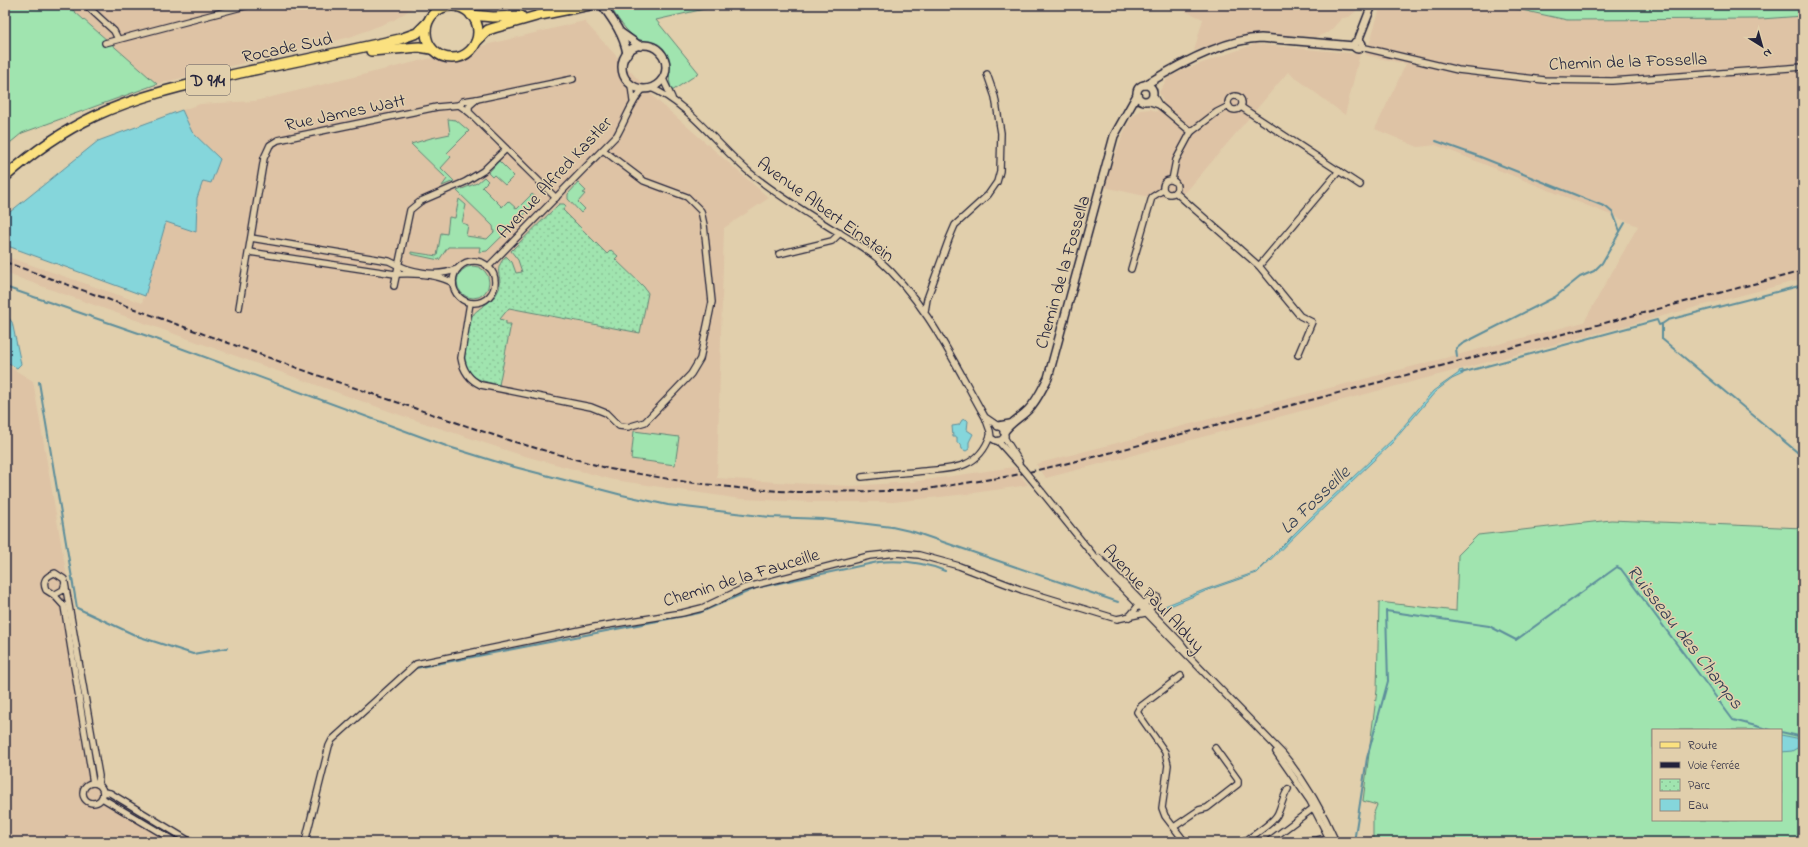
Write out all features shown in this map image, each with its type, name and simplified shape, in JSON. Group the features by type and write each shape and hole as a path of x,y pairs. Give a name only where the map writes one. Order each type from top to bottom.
{"main road":[{"path":"476,42 477,28 471,15 456,6 437,8 427,23 426,37 432,49 438,55 447,58 456,58 471,50 476,42 488,30 540,15 585,6"},
{"path":"471,15 505,18 540,15"},
{"name":"Rocade Sud","path":"5,177 19,164 70,130 94,116 122,104 164,90 400,39 417,33 427,23"},
{"name":"Rocade Sud","path":"5,182 22,168 79,130 123,110 165,96 216,83 377,50 419,47 432,49"}],"street":[{"path":"86,5 114,31 118,39"},
{"path":"105,43 249,5"},
{"path":"602,5 620,32 627,54"},
{"path":"1358,45 1372,5"},
{"path":"620,32 640,46"},
{"name":"Chemin de la Fossella","path":"1004,434 1010,424 1028,410 1048,378 1114,136 1137,95 1139,88 1187,61 1235,42 1249,38 1260,38 1358,45 1458,70 1544,80 1612,81 1803,67"},
{"path":"633,101 643,90 658,85 663,79 666,65 660,52 648,46 635,47 627,54 622,64 622,70 625,78 631,85 643,90"},
{"path":"925,311 927,299 955,225 988,195 997,182 1000,171 1001,133 995,97 987,74"},
{"path":"1152,92 1161,75"},
{"path":"556,198 469,112 459,105 463,101 573,79"},
{"name":"Avenue Albert Einstein","path":"663,79 672,98"},
{"path":"631,85 633,101"},
{"path":"1145,85 1152,92 1159,105 1191,132"},
{"name":"Avenue Albert Einstein","path":"651,88 672,98 732,156 764,184 857,243 877,258 908,290 925,311 952,356 965,383 985,417 990,433 996,441"},
{"name":"Chemin de la Fossella","path":"1125,117 1145,101 1152,92"},
{"path":"1137,95 1145,101 1159,105"},
{"path":"1236,96 1242,100 1241,107 1238,110 1234,110 1229,106 1229,100 1236,96"},
{"path":"469,112 469,106 477,99"},
{"name":"Avenue Alfred Kastler","path":"488,267 617,135 628,115 633,101"},
{"name":"Rue James Watt","path":"239,308 264,158 270,145 278,140 355,123 437,107 459,105"},
{"path":"1172,180 1176,160 1191,132 1217,112 1229,106"},
{"path":"1241,107 1360,185"},
{"path":"394,286 395,274 410,210 416,205 465,182 481,172 506,149"},
{"path":"470,303 461,358 463,367 473,381 481,386 590,407 606,413 619,426 628,427 645,422 691,374 700,359 712,302 704,225 701,211 687,197 644,182 603,150"},
{"path":"1259,266 1339,171"},
{"path":"1131,268 1152,197 1163,190 1165,182 1172,180"},
{"path":"1172,180 1177,185 1175,192"},
{"path":"1163,190 1168,194 1175,192"},
{"path":"1175,192 1259,266 1300,316 1312,322 1298,355"},
{"path":"779,254 832,241 840,233"},
{"path":"251,238 389,261 407,269 441,274 458,269 466,263 483,263 488,267 495,278 493,292 486,299 478,303 470,303 460,298 455,291 453,283 458,269"},
{"path":"249,252 395,274 407,273 442,278 453,283"},
{"name":"Avenue Albert Einstein","path":"985,417 997,426 1004,434"},
{"name":"Chemin de la Fossella","path":"997,426 1010,424"},
{"path":"985,447 990,433 997,426"},
{"path":"862,477 948,470 962,467 971,461 985,447 996,441 1004,434"},
{"name":"Avenue Paul Alduy","path":"1004,434 1024,469"},
{"name":"Avenue Paul Alduy","path":"996,441 1024,469 1106,571 1147,611 1296,770 1336,842"},
{"name":"Chemin de la Fauceille","path":"305,842 329,746 332,740 416,664 595,627 682,613 702,608 751,586 869,556 897,553 919,555 958,566 1022,590 1117,619 1147,611"},
{"path":"96,784 99,776 65,583 60,575 49,575 44,580 44,586 46,590 54,595 64,606 96,784 102,795 176,842"},
{"path":"54,595 63,590 65,583"},
{"path":"1129,617 1141,605 1157,597 1147,611"},
{"path":"1181,676 1140,707 1137,712 1165,752 1168,765 1162,808 1165,816 1185,842"},
{"path":"1174,827 1199,810 1207,808 1238,784 1238,780 1215,748"},
{"path":"96,784 85,787 83,794 90,803 94,803 102,795 110,793 191,842"},
{"path":"1244,842 1274,819 1278,813 1282,798 1288,789"},
{"path":"1268,842 1316,807"},
{"name":"Avenue Paul Alduy","path":"1316,807 1331,842"},
{"path":"1297,842 1302,840 1315,841 1321,839"}],"shaded area":[{"path":"67,5 417,5 394,20 350,37 157,84"},
{"path":"1172,5 1358,5 1356,11 1349,17 1342,18 1329,32 1316,37 1243,35 1194,51 1203,19"},
{"path":"1381,5 1499,5 1567,20 1761,19 1803,16 1803,279 1046,478 1036,464 1584,322 1638,226 1436,145 1418,147 1375,129 1406,64 1366,55"},
{"path":"584,21 658,101 769,198 724,228 717,478 851,486 912,482 1014,467 1028,485 967,494 893,502 812,502 741,499 614,480 521,455 400,415 5,273 5,256 142,303 166,222 196,232 197,198 203,181 211,183 220,159 192,132 182,110 200,104 255,101"},
{"path":"1255,44 1360,54 1345,115 1288,72 1186,192 1158,199 1104,187 1106,177 1131,118 1140,110 1151,109 1156,112 1163,101 1159,92 1168,78 1183,70"},
{"path":"5,364 33,381 103,786 196,842 5,842"}],"green space":[{"path":"5,5 67,5 157,84 22,133 5,147"},
{"path":"722,5 656,20 699,73 672,91 669,81 669,64 667,54 664,49 658,44 634,37 615,15 610,6"},
{"path":"1499,5 1803,5 1803,16 1761,19 1567,20"},
{"path":"448,119 456,120 469,131 447,153 451,157 441,168 454,181 442,186 447,179 411,144 450,134"},
{"path":"499,161 514,176 505,185 494,175 492,177 488,173"},
{"path":"484,177 488,181 482,187 502,207 508,201 517,209 532,194 539,200 487,251 479,252 480,247 448,247 439,260 411,254 411,252 437,256 441,233 447,234 449,217 455,218 459,199 466,205 462,223 468,225 466,236 487,239 494,232 493,226 457,191 477,183"},
{"path":"578,183 586,191 583,193 585,194 578,202 585,209 581,213 568,199 568,194"},
{"path":"559,204 564,204 566,206 563,210 607,254 611,250 618,256 615,259 644,287 648,293 640,333 509,308 500,319 506,321 506,324 511,324 499,385 478,379 471,374 465,359 466,341 472,316 493,298 499,289 499,269 506,256 512,262 516,273 522,272 518,260 511,251"},
{"path":"470,266 476,266 485,270 489,282 485,294 476,298 470,298 461,294 457,285 457,279 461,270"},
{"path":"634,431 679,437 675,465 631,459"},
{"path":"1611,520 1803,528 1803,842 1373,842 1373,815 1377,805 1363,801 1377,690 1379,602 1456,611 1458,555 1478,535"}],"water":[{"path":"182,110 192,132 220,159 211,183 203,181 197,198 196,232 166,222 145,296 5,245 5,216 98,141"},
{"path":"5,316 12,322 21,364 17,368 5,361"},
{"path":"1463,370 1463,374 1452,379 1436,391 1392,443 1257,573 1208,590 1161,610 1160,608 1204,590 1256,572 1393,439 1433,391 1459,373 1459,371"},
{"path":"966,419 968,421 967,430 973,434 969,442 969,449 966,451 962,449 961,444 957,443 957,437 953,437 952,426 959,425 962,420"},
{"path":"1782,735 1801,739 1799,747 1792,751 1782,752"}],"waterway":[{"path":"1436,141 1478,156 1606,207 1613,213 1620,231"},
{"name":"La Fosseille","path":"1457,357 1456,349 1462,344 1555,297 1580,277 1594,271 1602,263 1625,223"},
{"path":"1662,324 1668,320 1803,285"},
{"path":"5,287 156,339 449,447 507,465 622,495 668,505 770,517 823,519 892,527 914,532 1118,602"},
{"path":"1461,373 1657,320 1659,325 1662,324"},
{"path":"1662,324 1662,339 1803,457"},
{"path":"39,382 77,608 137,636 193,654 227,648"},
{"path":"416,668 699,613 756,588 878,562 912,562 945,571"},
{"name":"Ruisseau des Champs","path":"1354,842 1367,758 1388,681 1386,611 1489,626 1516,640 1617,567 1621,569 1733,720 1767,729"},
{"name":"Ruisseau des Champs","path":"1782,732 1803,737"}],"railway":[{"path":"5,262 314,374 511,441 610,469 687,482 738,488 794,492 896,491 927,489 1011,476 1086,459 1803,271"}]}
